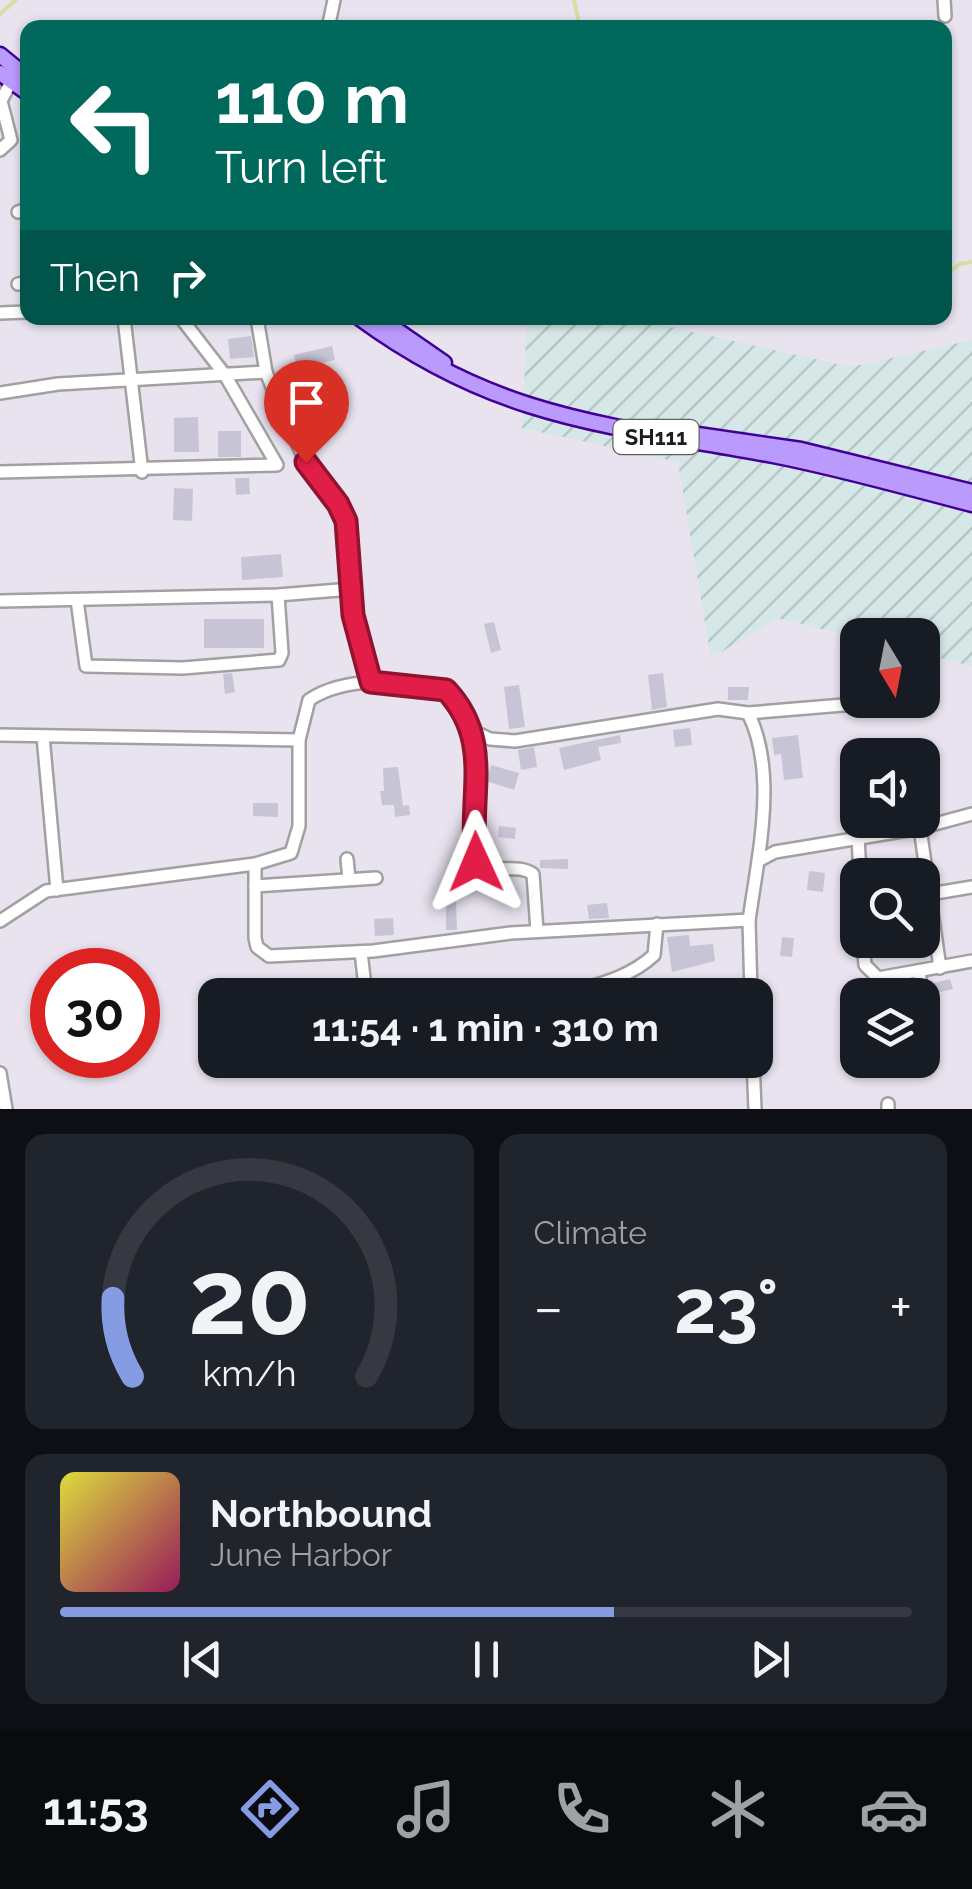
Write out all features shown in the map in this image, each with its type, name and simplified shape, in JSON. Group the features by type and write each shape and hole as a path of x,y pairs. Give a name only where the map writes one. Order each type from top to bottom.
{"main road":[{"path":"0,55 19,82"},
{"name":"SH111","path":"370,325 432,367 544,412 611,430 823,466 972,504"},
{"name":"SH111","path":"390,325 437,360 548,406 619,423 801,450 972,492"}],"street":[{"path":"944,0 944,16"},
{"path":"0,150 12,140 0,101 19,82"},
{"path":"125,325 142,472"},
{"path":"0,472 142,472 277,465 226,375 187,325"},
{"path":"258,325 266,372 306,462 346,521 358,648 371,682"},
{"path":"0,392 266,372"},
{"path":"0,601 278,595 351,588"},
{"path":"77,600 86,666 126,670 279,660 282,653 278,595"},
{"path":"0,922 57,890 254,864 291,853 296,842 300,740 309,700 324,690 371,682 446,690 465,711 474,732 476,862 484,868 526,868 533,874 537,931"},
{"path":"474,732 490,739 515,740 718,709 748,712 840,705"},
{"path":"748,712 760,756 765,815 748,920 750,978"},
{"path":"0,735 300,740"},
{"path":"42,736 57,890"},
{"path":"940,823 972,814"},
{"path":"758,861 775,852 852,838"},
{"path":"346,858 349,879"},
{"path":"254,864 255,938 264,954 361,952 537,931 748,920"},
{"path":"254,886 376,878"},
{"path":"940,892 972,887"},
{"path":"619,978 654,955 657,924"},
{"path":"361,952 364,978"},
{"path":"867,958 870,974 878,978 972,961"},
{"path":"939,958 940,968"},
{"path":"919,971 920,978"},
{"path":"0,1073 6,1109"},
{"path":"754,1078 755,1109"}],"shaded area":[{"path":"527,325 662,325 851,367 972,340 972,666 940,658 940,618 840,618 840,634 778,618 711,658 678,462 522,428"}],"building":[{"path":"251,336 254,357 230,359 228,339"},
{"path":"332,346 335,360 297,368 294,355"},
{"path":"198,417 199,452 174,452 174,418"},
{"path":"218,431 241,431 241,457 218,457"},
{"path":"235,478 249,478 250,494 236,495"},
{"path":"174,488 193,489 192,521 173,520"},
{"path":"281,554 283,577 242,580 241,557"},
{"path":"204,619 264,619 264,648 204,648"},
{"path":"494,622 501,650 491,653 484,624"},
{"path":"232,673 235,692 225,694 223,674"},
{"path":"663,673 667,707 652,710 648,675"},
{"path":"519,685 525,727 509,729 504,687"},
{"path":"728,687 749,687 748,700 728,700"},
{"path":"690,728 692,745 675,747 673,730"},
{"path":"620,735 621,743 598,747 601,760 564,770 559,748"},
{"path":"798,735 803,778 784,780 781,754 774,755 772,738"},
{"path":"534,747 537,767 521,770 518,750"},
{"path":"491,765 519,773 514,790 486,781"},
{"path":"398,767 403,806 409,805 410,815 395,817 394,805 382,805 380,791 384,791 383,768"},
{"path":"253,803 278,803 278,817 253,816"},
{"path":"499,826 516,828 515,839 498,837"},
{"path":"568,859 568,869 540,868 540,860"},
{"path":"809,871 825,873 823,892 807,890"},
{"path":"456,901 457,930 446,930 446,902"},
{"path":"607,903 609,918 589,919 587,905"},
{"path":"393,918 394,935 375,936 374,919"},
{"path":"689,935 690,946 713,944 715,961 672,972 667,937"},
{"path":"782,937 794,938 792,957 780,956"},
{"path":"950,979 953,989 940,992 940,982"}],"waterway":[{"path":"0,14 16,0"},
{"path":"574,0 578,20"},
{"path":"952,270 972,262"}],"route":[{"path":"306,462 346,521 358,648 371,682 446,690 465,711 474,732 476,862"}]}
